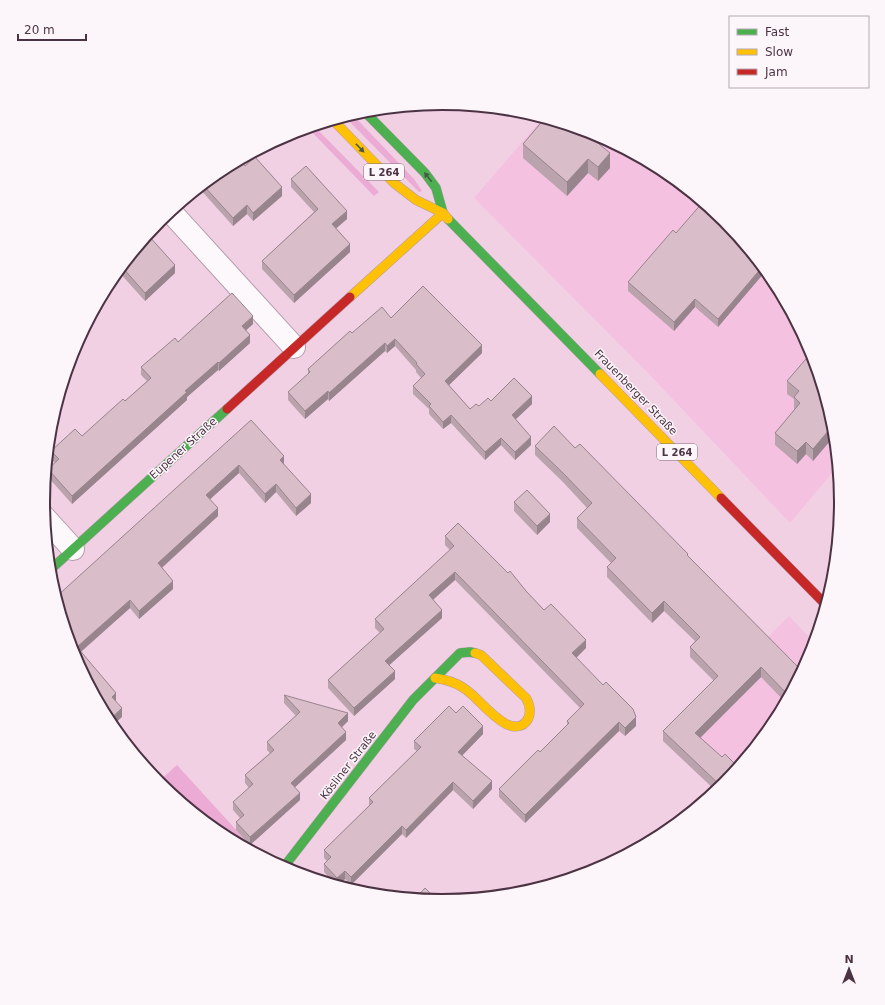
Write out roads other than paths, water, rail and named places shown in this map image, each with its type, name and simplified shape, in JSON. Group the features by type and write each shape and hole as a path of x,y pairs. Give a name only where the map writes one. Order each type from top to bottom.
{"street":[{"name":"Frauenberger Straße","path":"370,117 425,173 436,188 443,213"},
{"name":"Frauenberger Straße","path":"337,124 394,183 416,200 443,213 822,602"},
{"name":"Eupener Straße","path":"55,565 443,213"},
{"path":"175,216 294,347"},
{"path":"51,525 73,549"},
{"name":"Kösliner Straße","path":"290,864 413,700 435,678 460,653 470,652 481,655 526,698 530,706 530,713 527,720 522,725 514,727 507,725 498,719 467,688 456,682 435,678"}]}
